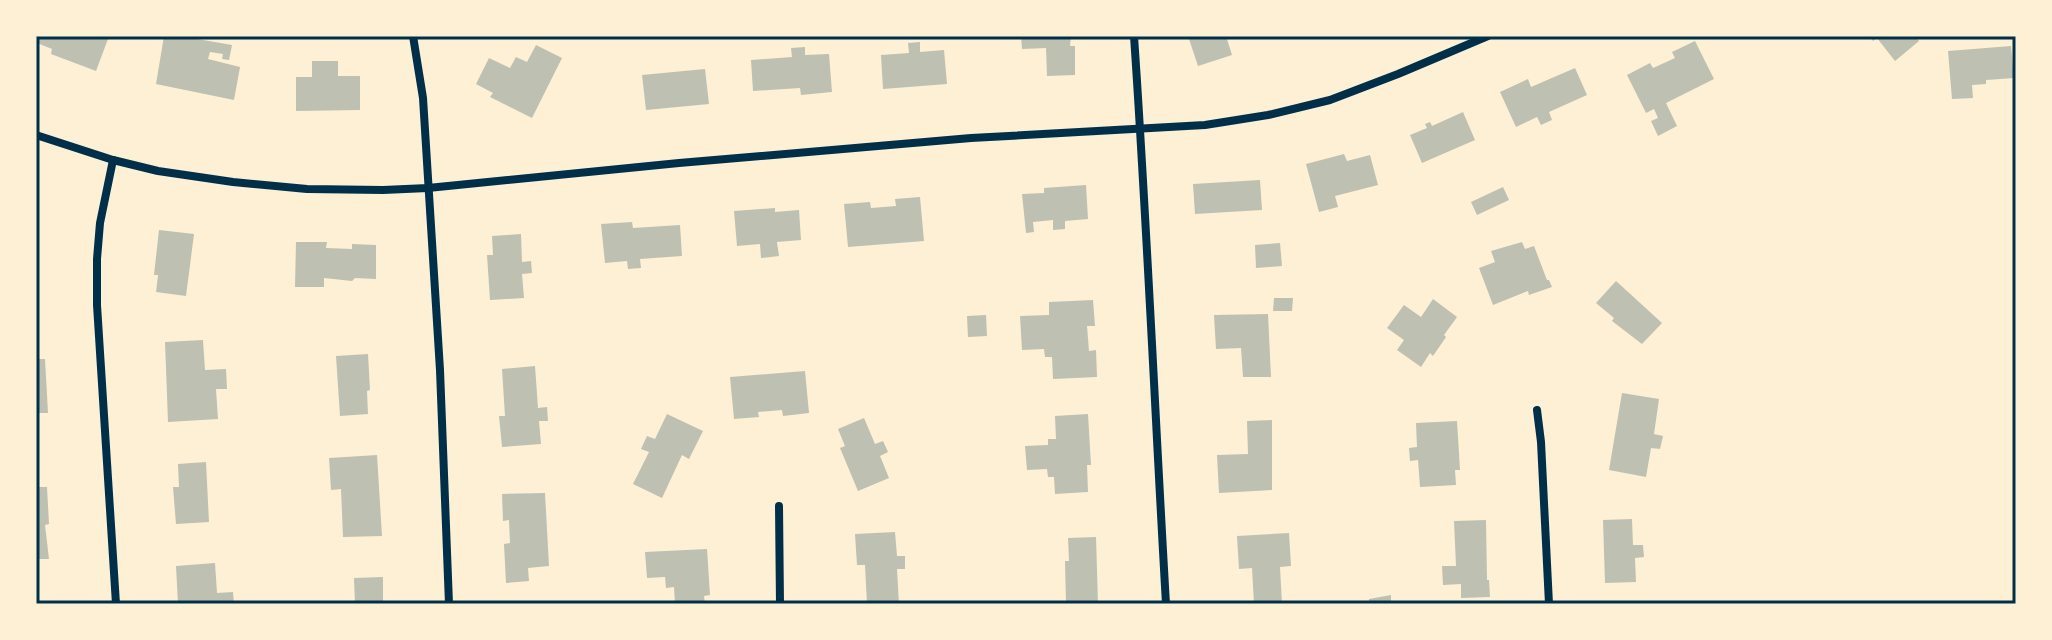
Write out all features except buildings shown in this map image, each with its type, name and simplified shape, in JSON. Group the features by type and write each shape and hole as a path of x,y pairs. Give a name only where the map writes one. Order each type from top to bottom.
{"street":[{"path":"413,36 423,98 440,370 449,604"},
{"path":"1134,36 1166,604"},
{"path":"36,135 158,171 248,184 307,189 428,188 955,139 1205,125 1268,115 1330,100 1488,36"},
{"path":"113,160 100,223 97,305 116,604"},
{"path":"1537,410 1549,604"},
{"path":"779,506 780,604"}]}
